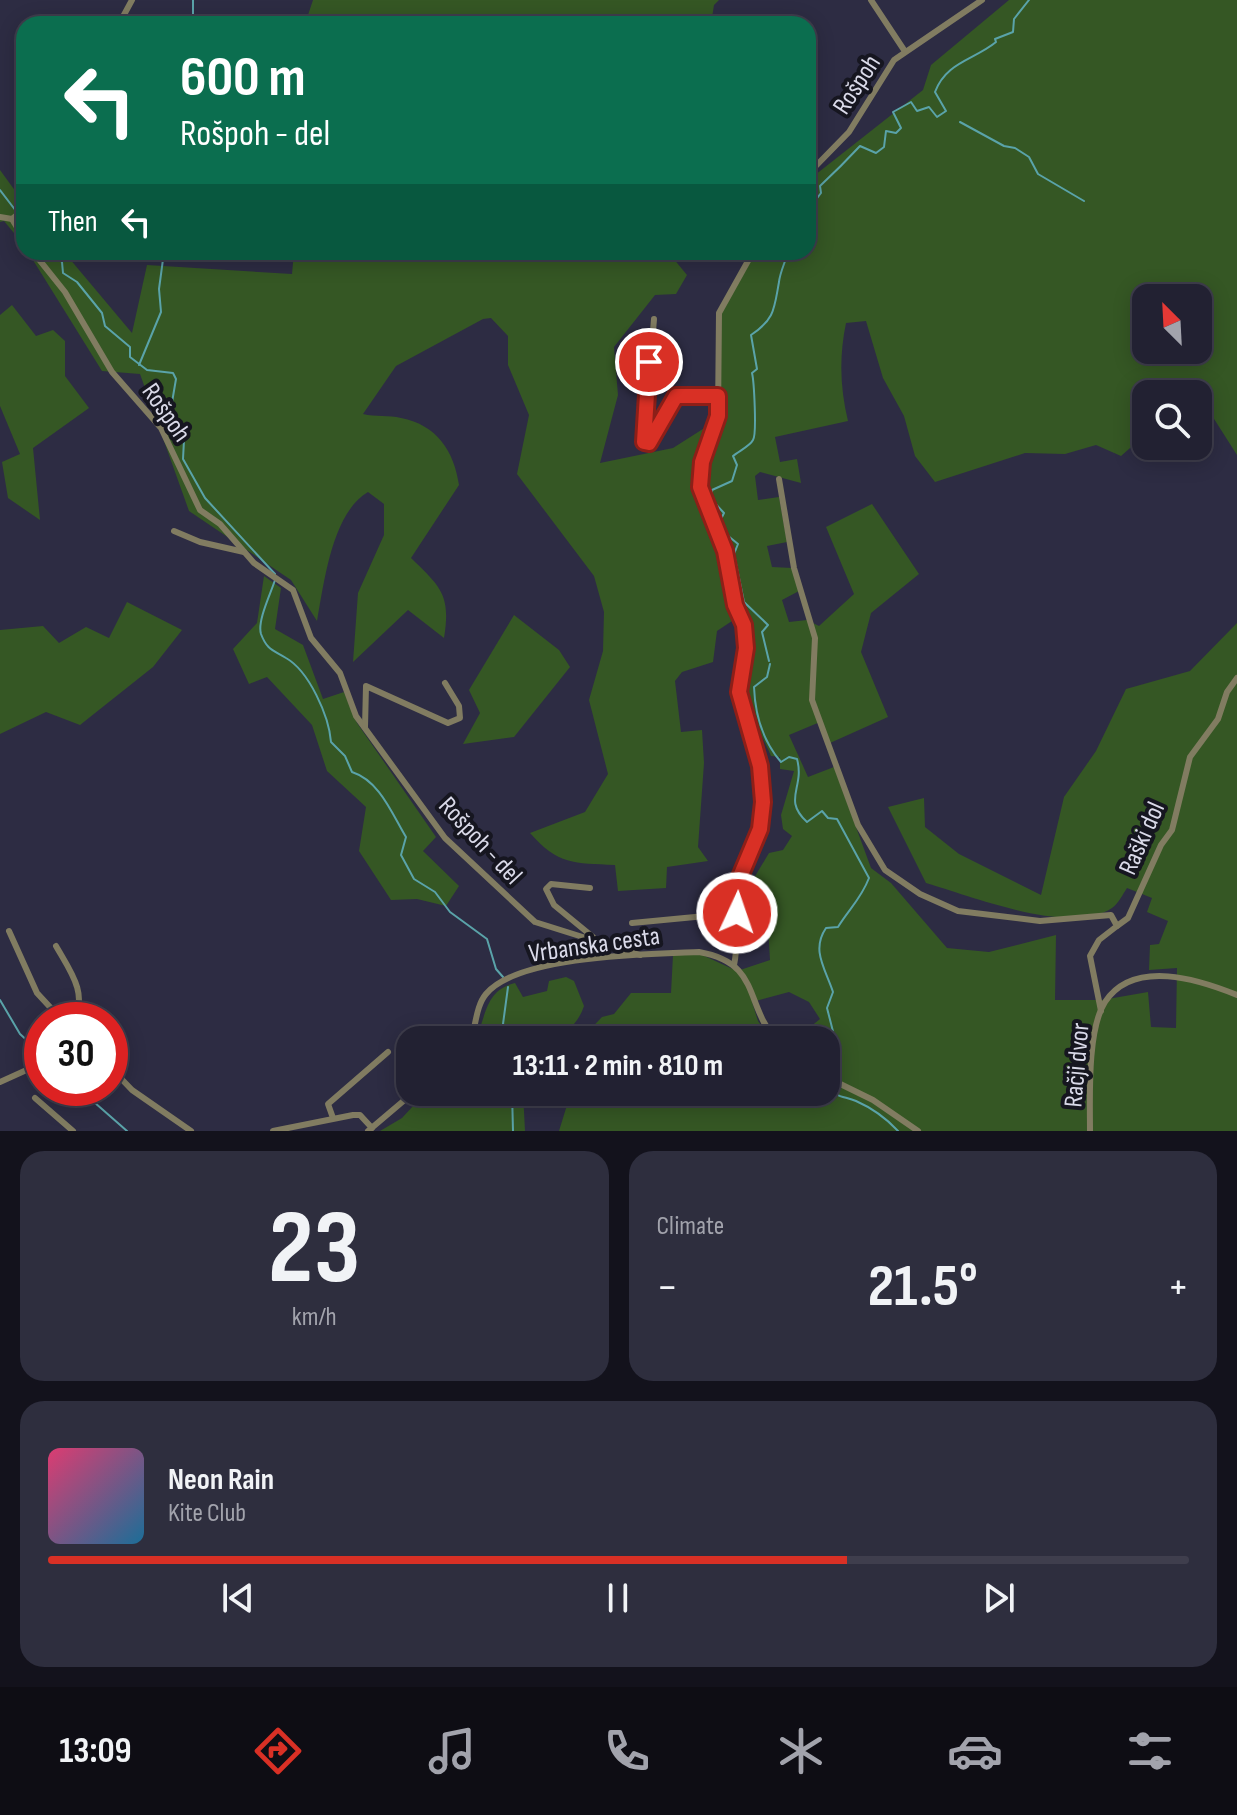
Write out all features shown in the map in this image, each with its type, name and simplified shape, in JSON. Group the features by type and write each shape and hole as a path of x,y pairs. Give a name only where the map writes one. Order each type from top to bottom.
{"street":[{"name":"Rošpoh","path":"871,0 904,50"},
{"name":"Rošpoh","path":"816,166 849,132 884,71 904,50 982,0"},
{"name":"Rošpoh","path":"39,260 65,292 112,372 161,428 200,510 220,524 244,552 270,574 282,579"},
{"path":"749,260 719,313 718,416 702,462 700,487 725,551 735,605 744,625 746,648 739,692 760,766 763,802 760,829 737,884 734,965 744,975 766,1026"},
{"path":"654,319 644,442 649,443 676,396 718,396"},
{"path":"779,479 794,568 815,638 812,700 858,825 885,870 920,894 958,911 1040,921 1111,915 1117,926"},
{"path":"174,531 200,542 244,552"},
{"name":"Rošpoh - del","path":"282,579 298,601 311,638 340,673 356,716 445,838 535,922 640,955"},
{"name":"Raški dol","path":"1101,1011 1090,956 1099,940 1128,918 1161,845 1172,830 1190,757 1218,719 1227,692 1237,678"},
{"path":"365,728 366,686 448,723 455,722 460,718 459,706 445,683"},
{"name":"Rošpoh - del","path":"590,888 551,884 546,889 554,905 596,939"},
{"path":"632,923 737,913"},
{"path":"9,931 37,993 45,1002"},
{"path":"56,946 81,1002"},
{"name":"Vrbanska cesta","path":"474,1026 480,1004 499,983 557,964 699,952 718,955 734,965"},
{"name":"Račji dvor","path":"1090,1131 1090,1083 1101,1011 1120,989 1169,975 1190,977 1237,995"},
{"path":"333,1118 328,1104 388,1052"},
{"path":"0,1082 24,1071"},
{"path":"840,1084 873,1100 918,1131"},
{"path":"128,1086 191,1131"},
{"path":"44,1106 73,1131"},
{"path":"273,1131 360,1115 370,1130 398,1106"}],"green space":[{"path":"313,0 719,0 714,5 712,16 308,16"},
{"path":"1009,0 1237,0 1237,455 1212,416 1212,380 1132,380 1132,446 1121,456 1096,445 1065,454 1025,453 935,482 915,456 904,416 883,378 866,321 846,323 841,372 848,421 775,437 780,462 797,459 801,483 760,472 755,476 758,500 779,497 787,542 767,546 772,567 792,568 799,591 782,600 789,622 807,620 819,626 854,594 826,527 872,504 919,574 871,613 861,652 888,717 830,743 820,722 789,735 808,777 834,767 871,868 891,883 947,948 989,952 1056,935 1055,1000 1102,1000 1148,992 1151,1027 1176,1028 1177,968 1149,970 1150,945 1159,944 1168,921 1147,912 1152,898 1127,888 1112,908 1094,915 1072,918 1020,911 926,883 888,807 924,798 925,827 959,854 1041,895 1064,797 1096,751 1126,689 1190,671 1237,623 1237,1131 559,1131 567,1106 840,1106 840,1026 811,1026 820,1019 809,1002 789,992 752,1002 762,1026 593,1026 602,1017 614,1014 631,993 671,993 673,955 698,953 737,971 770,960 767,910 748,888 769,853 783,850 792,836 783,829 781,815 794,771 780,769 780,757 771,756 745,697 742,678 747,639 741,615 717,631 713,662 682,672 675,681 681,732 702,730 704,763 698,847 708,861 667,867 666,888 618,891 615,865 588,864 558,857 530,833 585,812 608,774 589,700 603,651 604,612 594,576 517,474 529,415 508,365 508,336 491,318 483,319 396,366 363,414 414,421 434,433 453,461 459,485 411,558 430,577 445,601 444,638 408,610 353,662 358,593 384,535 384,504 368,492 346,516 332,550 317,621 291,580 189,511 140,374 102,371 33,260 71,260 132,333 147,265 292,274 293,260 675,260 687,275 676,294 655,295 614,347 618,395 600,463 673,448 717,420 718,316 750,260 816,260 816,174 923,90 931,65"},
{"path":"0,170 16,192 16,235 4,221 0,222"},
{"path":"12,305 36,336 53,330 65,341 65,376 89,408 33,448 40,520 8,498 2,462 20,454 0,406 0,315"},
{"path":"264,576 281,588 275,629 303,645 323,699 344,692 357,723 436,837 423,851 459,886 446,906 417,899 391,900 359,851 366,807 327,771 312,725 267,677 249,684 233,649 257,623"},
{"path":"127,602 182,630 153,667 80,725 46,712 0,734 0,630 43,626 59,643 86,627 109,638"},
{"path":"514,615 559,650 570,667 514,737 463,744 480,713 469,690"},
{"path":"566,977 574,981 584,1006 571,1026 480,1026 497,992 515,983 523,997 547,991 549,981"},
{"path":"413,1106 524,1106 525,1131 380,1131 402,1118"}],"waterway":[{"path":"193,0 193,16"},
{"path":"816,200 821,193 820,186 860,146 876,153 884,147 886,131 896,133 901,128 893,112 911,102 917,111 929,107 937,117 946,111 935,92 940,82 953,68 988,48 996,42 995,39 1013,32 1014,19 1029,0"},
{"path":"960,122 1004,146 1015,148 1029,157 1038,174 1084,201"},
{"path":"0,190 16,211"},
{"path":"60,260 63,273 77,282 102,313 105,326 130,347 130,357 147,370 173,373 176,379 170,414 184,440 183,459 205,498 275,574"},
{"path":"139,365 161,312 159,289 163,260"},
{"path":"769,661 762,632 768,625 744,602 734,554 738,544 727,535 721,519 724,513 711,499 712,490 732,481 737,465 733,456 753,440 752,373 757,369 751,335 765,324 772,313 785,260"},
{"path":"275,580 261,622 263,639 271,649 294,664 310,683 322,707 331,742 345,756 352,772 362,776 384,799 406,837 401,855 414,879 435,892 450,912 487,939 496,969 503,977"},
{"path":"770,664 767,677 754,687 756,707 765,736 781,762 789,757 797,759 796,807 807,822 822,811 828,818 837,819 869,878 838,927 826,928 820,944 821,959 833,992 827,1008 837,1047 828,1086 837,1095 873,1110 898,1131"},
{"path":"505,1026 508,987"},
{"path":"0,1000 24,1038"},
{"path":"99,1106 127,1131"},
{"path":"512,1106 513,1131"}],"route":[{"path":"649,362 644,438 647,444 676,396 718,396 718,416 702,462 700,487 725,551 735,605 747,640 739,692 760,766 763,802 760,829 737,884 737,913"}]}
